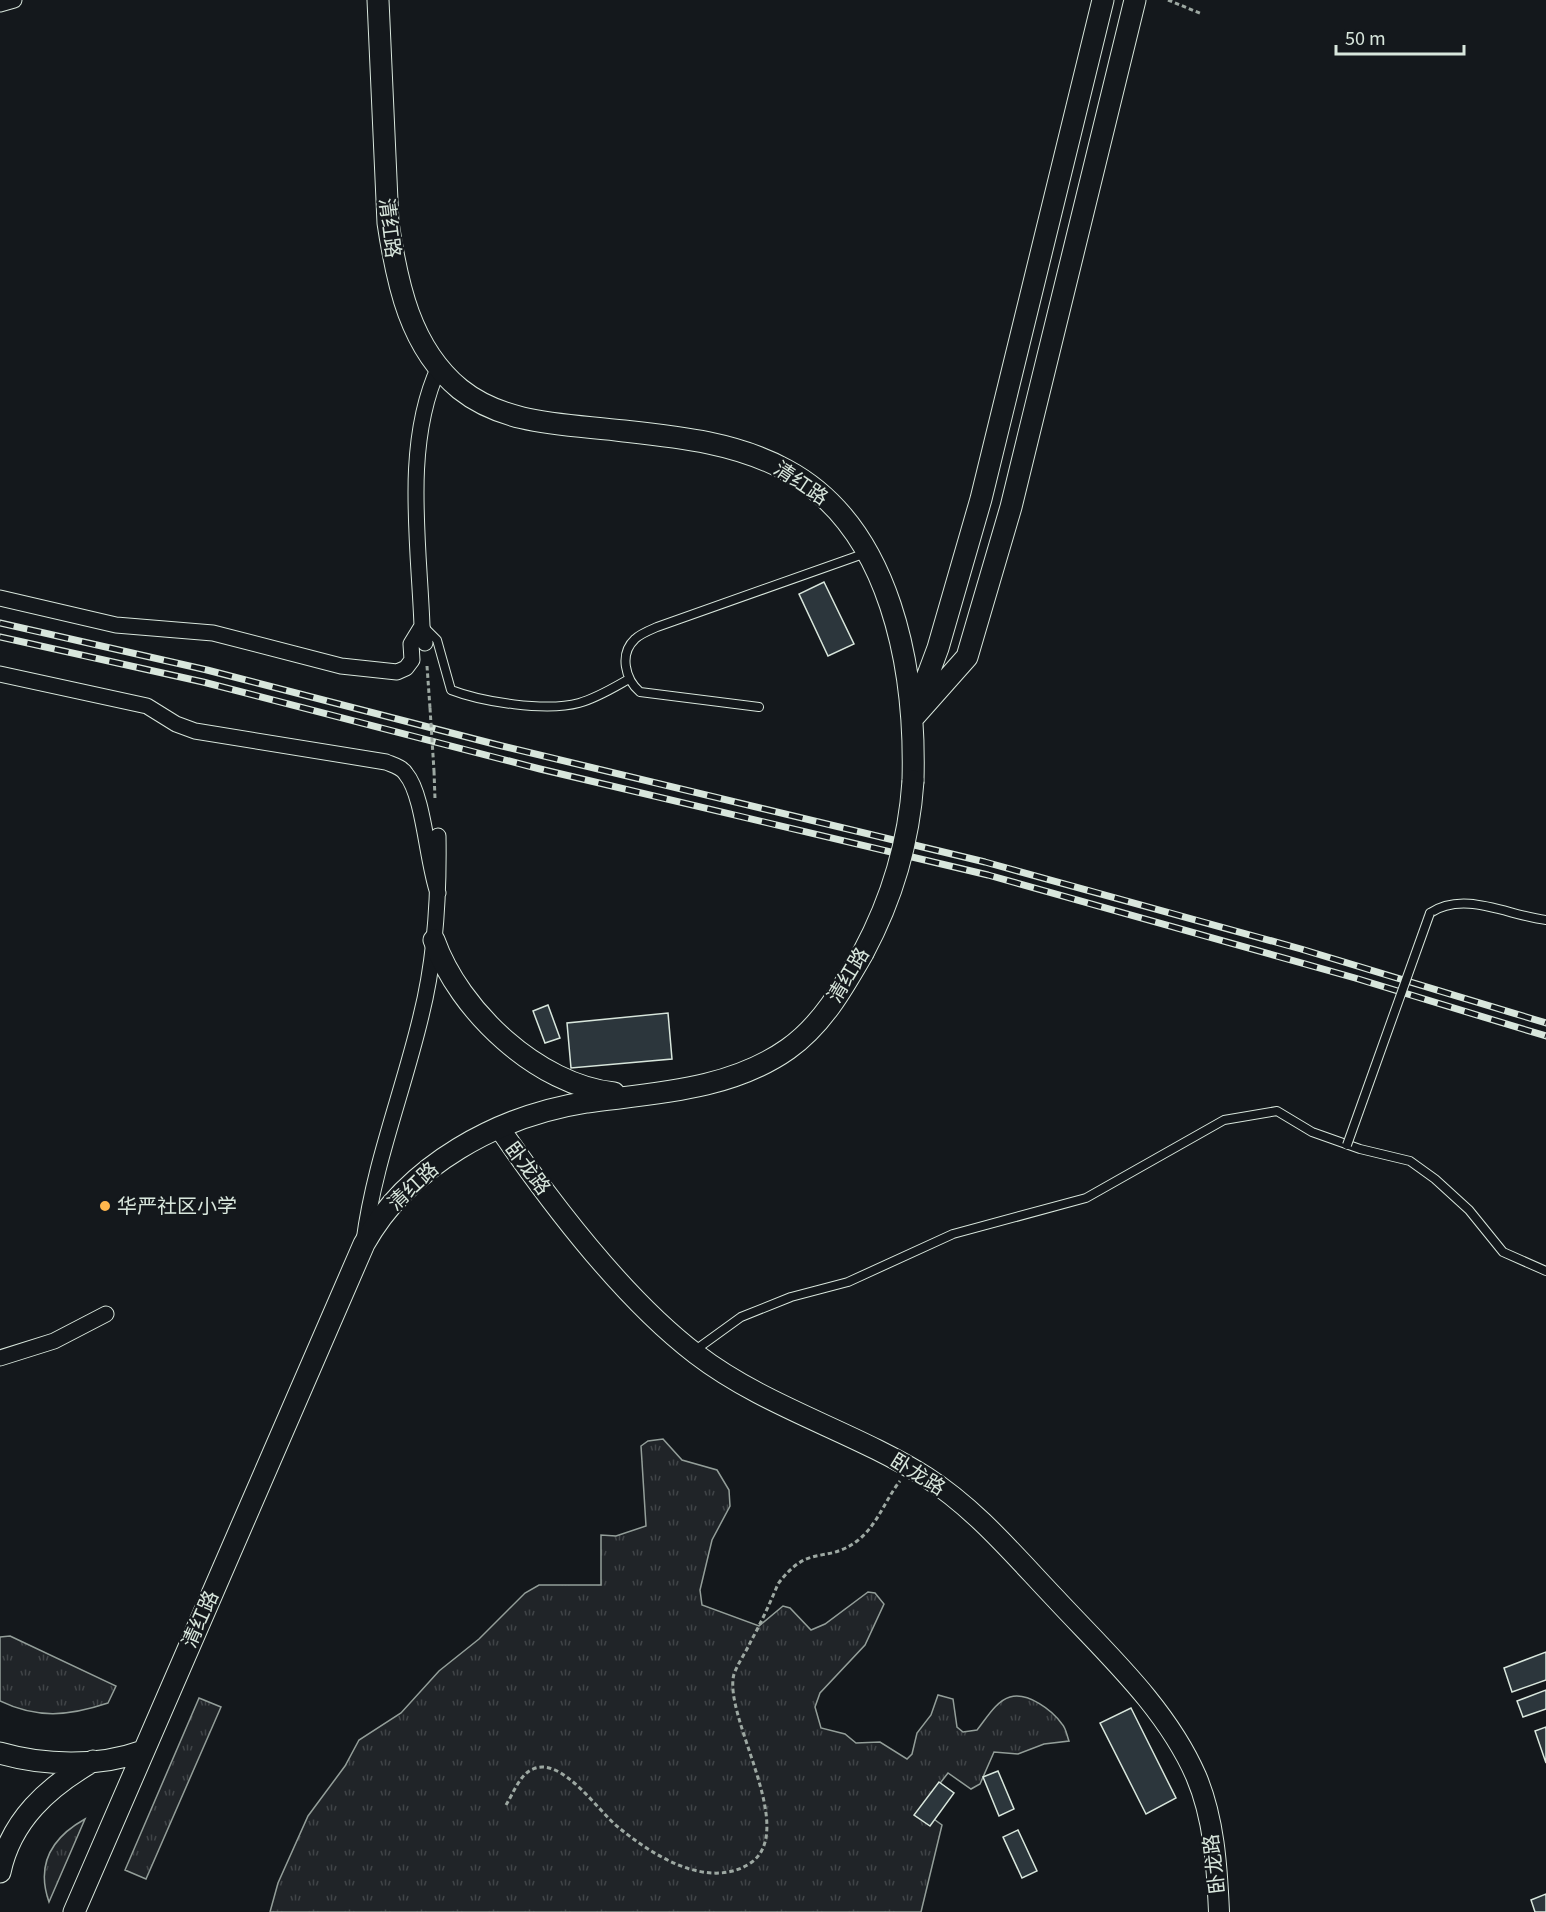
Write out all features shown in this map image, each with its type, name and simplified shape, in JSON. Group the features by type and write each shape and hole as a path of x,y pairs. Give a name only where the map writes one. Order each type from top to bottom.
{"main road":[{"name":"清红路","path":"74,1912 364,1244 386,1210 412,1182 446,1156 500,1129 557,1108 651,1094 727,1078 752,1069 787,1050 822,1017 862,953 880,917 900,860 913,781 912,719 903,660 893,618 867,552 854,530 828,500 798,477 750,454 694,440 514,417 474,399 439,368 413,324 393,258 384,170 378,0"},
{"path":"912,719 938,648 981,499 1103,0"},
{"path":"912,719 967,657 1028,441 1135,0"},
{"path":"435,940 447,971 467,999 498,1031 542,1068 563,1080 591,1089 651,1094"},
{"path":"0,1753 45,1761 93,1761 143,1750"},
{"path":"0,1872 13,1834 30,1810 56,1785 93,1761"}],"street":[{"path":"0,4 14,0"},
{"path":"425,643 422,626 416,454 422,419 439,368"},
{"path":"0,598 116,625 213,633 341,666 398,672 406,668 412,660 411,644 422,626"},
{"path":"0,674 147,706 176,724 195,731 386,762 401,769 407,774 418,803 431,874 438,893"},
{"path":"364,1244 377,1171 422,1014 435,940 438,836"},
{"name":"卧龙路","path":"500,1129 540,1185 605,1263 659,1321 693,1351 729,1376 910,1468 955,1497 993,1533 1099,1645 1167,1727 1185,1754 1202,1794 1215,1849 1219,1912"},
{"path":"0,1358 54,1341 106,1314"}],"lane":[{"path":"759,707 640,692 629,679 625,661 627,651 635,638 650,631 867,552"},
{"path":"422,626 437,640 451,690 468,697 537,706 566,705 601,694 629,679"},
{"path":"1347,1145 1430,913 1442,905 1467,903 1546,920"},
{"path":"693,1351 741,1317 791,1297 848,1282 953,1234 1086,1198 1224,1120 1277,1111 1312,1132 1347,1145 1410,1161 1435,1179 1469,1210 1503,1252 1546,1271"}],"path":[{"path":"1168,0 1202,14"},
{"path":"425,643 434,771"},
{"path":"506,1805 525,1774 539,1767 553,1768 571,1781 617,1826 675,1862 694,1871 716,1875 738,1870 750,1863 764,1847 766,1818 760,1783 740,1717 734,1674 778,1584 787,1572 810,1555 839,1551 857,1541 872,1526 910,1468"}],"green space":[{"path":"663,1439 682,1460 717,1470 729,1490 730,1506 712,1540 700,1590 702,1605 759,1626 783,1606 790,1608 811,1630 825,1624 868,1592 875,1593 884,1604 865,1645 820,1693 815,1707 821,1728 845,1734 856,1743 880,1742 907,1759 912,1754 917,1733 931,1715 938,1695 953,1699 957,1727 963,1732 977,1730 1000,1702 1017,1696 1039,1703 1052,1713 1063,1726 1069,1741 1044,1744 1018,1754 994,1752 980,1784 971,1789 948,1773 920,1809 942,1825 921,1912 270,1912 278,1883 308,1816 345,1766 359,1740 401,1713 439,1671 479,1639 525,1593 539,1585 601,1585 601,1535 616,1536 646,1526 641,1446 648,1441"},
{"path":"10,1636 116,1686 108,1703 80,1711 53,1714 27,1711 0,1701 0,1637"},
{"path":"199,1698 221,1707 146,1879 125,1870"},
{"path":"85,1819 49,1902 44,1876 49,1854 63,1835"}],"building":[{"path":"824,582 854,644 828,656 799,594"},
{"path":"548,1005 560,1038 545,1043 533,1011"},
{"path":"668,1013 672,1059 571,1068 567,1023"},
{"path":"1546,1652 1546,1680 1512,1692 1504,1668"},
{"path":"1546,1690 1546,1709 1523,1717 1517,1701"},
{"path":"1131,1708 1176,1798 1146,1814 1100,1723"},
{"path":"1546,1727 1546,1763 1535,1731"},
{"path":"998,1771 1014,1809 999,1816 983,1777"},
{"path":"939,1782 954,1793 930,1826 914,1815"},
{"path":"1018,1830 1037,1871 1022,1878 1003,1837"},
{"path":"1546,1894 1546,1912 1535,1912 1531,1900"}],"railway":[{"path":"0,623 207,670 498,745 985,862 1301,949 1546,1023"},
{"path":"0,637 203,682 540,769 988,875 1355,978 1546,1036"}],"place":[{"name":"华严社区小学","path":"105,1206"}]}
